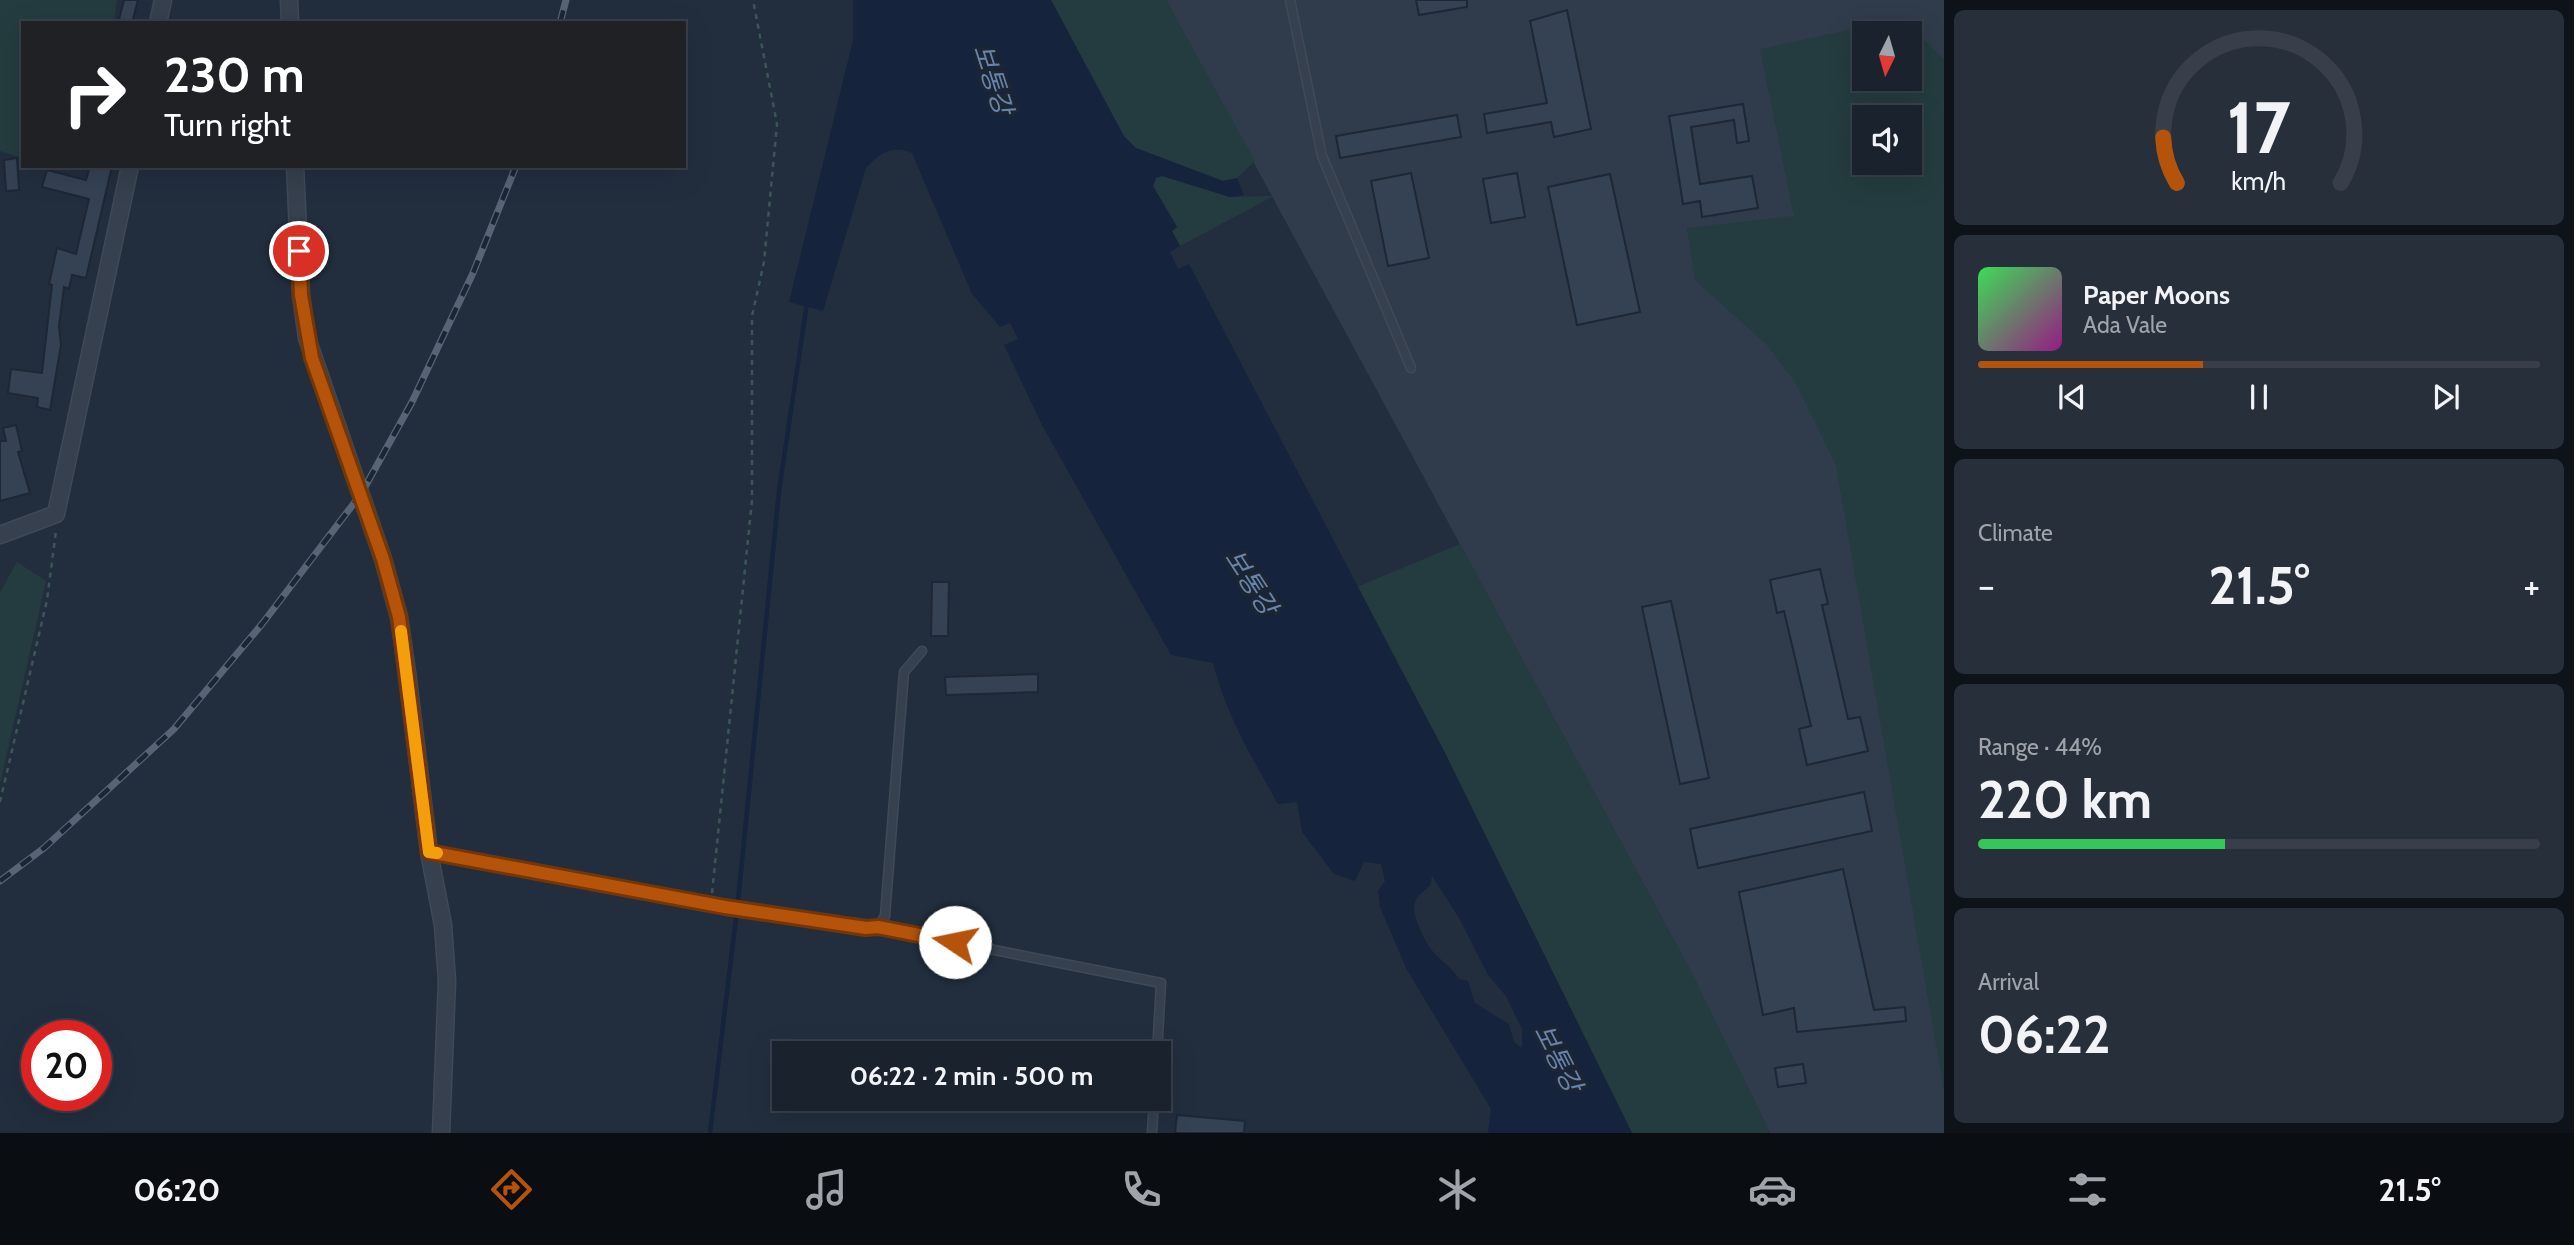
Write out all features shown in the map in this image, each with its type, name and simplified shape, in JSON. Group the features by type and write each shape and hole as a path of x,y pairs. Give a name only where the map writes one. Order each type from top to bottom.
{"street":[{"path":"158,21 163,0"},
{"path":"289,0 290,21"},
{"path":"0,535 57,514 130,168"},
{"path":"295,168 301,295 307,338 392,589 407,672 429,852 443,925 447,981 441,1133"}],"lane":[{"path":"1290,0 1322,156 1411,368"},
{"path":"878,927 885,916 904,672 922,651"},
{"path":"429,852 725,907 866,928 878,927 1161,983 1158,1041"},
{"path":"1152,1133 1153,1111"}],"path":[{"path":"711,904 752,500 752,316 764,262 776,124 753,0"},
{"path":"0,802 47,600 57,514"}],"shaded area":[{"path":"1166,0 1944,0 1944,1133 1770,1133 1690,970"}],"green space":[{"path":"0,0 117,0 114,21 21,21 21,157 0,151"},
{"path":"1051,0 1166,0 1255,161 1237,178 1223,181 1136,148 1124,137"},
{"path":"1852,29 1852,91 1922,91 1923,38 1944,60 1944,1091 1836,465 1795,382 1767,345 1695,280 1687,228 1794,216 1760,49"},
{"path":"1162,176 1230,197 1274,196 1180,246 1172,231 1177,227 1153,186 1156,178"},
{"path":"1460,544 1690,970 1770,1133 1632,1133 1443,749 1357,587"},
{"path":"17,562 46,581 0,784 0,592"}],"water":[{"name":"보통강","path":"853,0 1051,0 1124,136 1136,148 1223,181 1237,178 1244,195 1230,197 1162,176 1156,178 1153,186 1177,227 1172,231 1180,246 1170,252 1178,269 1189,264 1443,749 1632,1133 1488,1133 1491,1109 1407,970 1380,907 1378,891 1385,881 1381,864 1364,862 1355,881 1334,874 1302,832 1297,802 1278,804 1232,718 1213,663 1171,655 1042,425 1004,345 1018,339 1010,323 1000,327 972,294 912,153 892,150 876,158 866,168 823,311 789,302 853,40","holes":["1432,876 1459,918 1488,975 1506,996 1522,1029 1522,1048 1514,1042 1509,1024 1475,1003 1468,981 1459,979 1425,940 1416,919 1414,904 1430,886"]}],"building":[{"path":"124,0 138,0 133,21 119,21"},
{"path":"1416,0 1467,0 1467,7 1419,15"},
{"path":"1567,10 1591,129 1554,137 1551,122 1487,133 1484,114 1547,103 1530,21"},
{"path":"1743,104 1749,141 1737,143 1734,120 1691,127 1700,184 1752,176 1758,208 1702,217 1700,201 1683,204 1669,116"},
{"path":"1457,115 1461,137 1340,158 1336,136"},
{"path":"17,158 19,190 6,191 4,160"},
{"path":"89,168 112,168 86,278 72,275 69,289 64,287 59,326 61,345 50,410 37,407 38,398 8,393 11,369 42,373 52,285 49,284 57,248 76,254 89,199 42,187 47,170 86,180"},
{"path":"1411,173 1429,258 1388,266 1371,181"},
{"path":"1517,173 1525,217 1491,223 1483,179"},
{"path":"1610,174 1640,312 1577,325 1548,187"},
{"path":"16,425 22,451 18,452 30,493 0,501 0,441 6,441 3,428"},
{"path":"1820,569 1828,604 1822,605 1848,719 1860,717 1868,751 1807,765 1799,729 1811,726 1784,611 1777,613 1770,580"},
{"path":"932,582 949,582 948,636 931,636"},
{"path":"1671,601 1709,778 1680,784 1642,607"},
{"path":"1038,674 1038,692 946,695 945,677"},
{"path":"1864,792 1872,831 1698,868 1690,829"},
{"path":"1843,869 1874,1010 1905,1007 1906,1021 1797,1032 1794,1008 1763,1015 1739,892"},
{"path":"1803,1064 1806,1083 1778,1087 1775,1068"},
{"path":"1177,1115 1245,1121 1244,1133 1175,1133"}],"waterway":[{"path":"710,1133 738,901 779,491 807,303"}],"railway":[{"path":"561,21 566,0"},
{"path":"0,881 44,848 174,729 262,624 361,494 412,402 473,273 515,168"}],"slow traffic":[{"path":"401,631 429,852 437,853"}],"route":[{"path":"299,251 301,295 312,358 383,559 399,617 429,852 725,907 866,928 878,927 955,942"}]}
